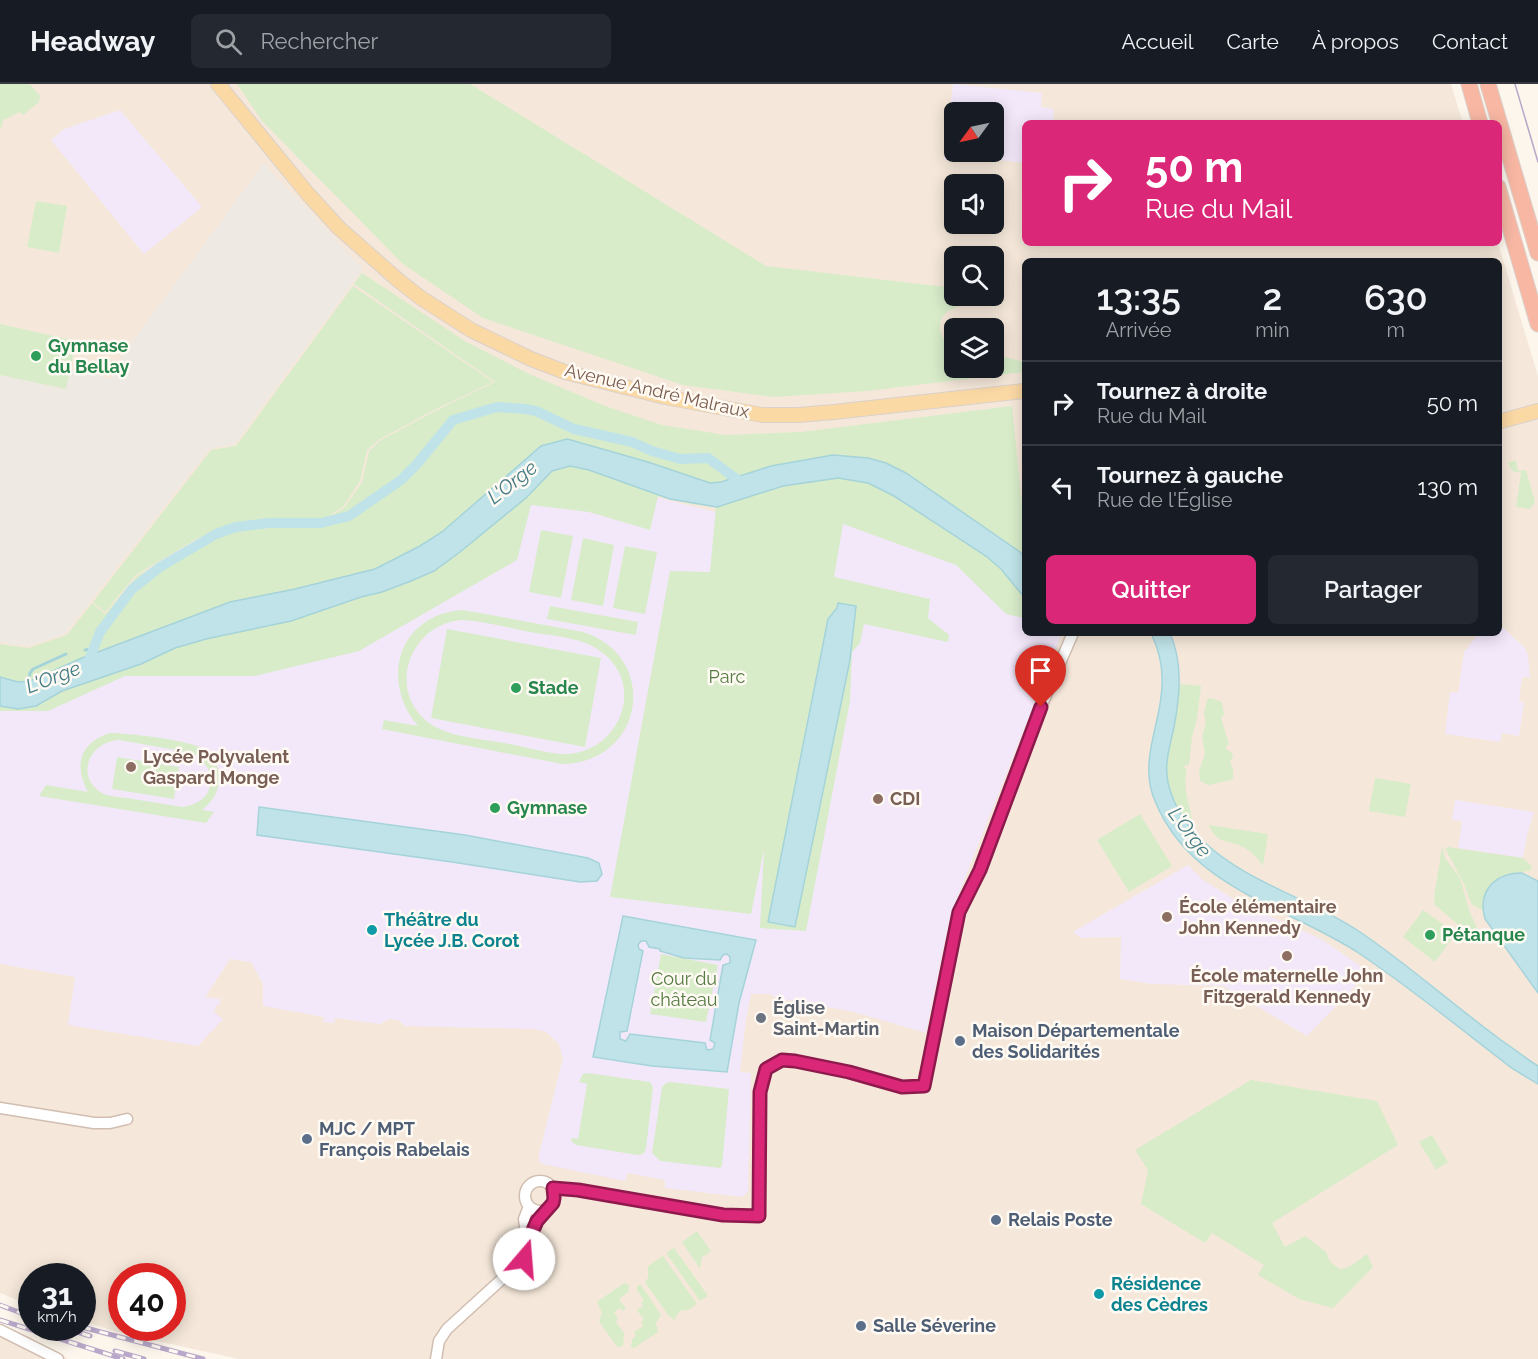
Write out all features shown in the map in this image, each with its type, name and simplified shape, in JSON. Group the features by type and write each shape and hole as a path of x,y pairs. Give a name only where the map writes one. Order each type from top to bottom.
{"highway":[{"path":"1468,84 1479,120"},
{"path":"1488,84 1499,120"},
{"path":"1502,131 1538,253"},
{"path":"1502,201 1538,324"}],"main road":[{"name":"Avenue André Malraux","path":"218,84 315,202 339,228 398,280 421,298 471,330 556,369 665,397 762,415 834,412 1022,392"},
{"path":"1502,417 1538,411"},
{"path":"1502,420 1513,416"}],"street":[{"path":"527,1244 524,1219 529,1206 525,1195 529,1186 542,1181 553,1188 578,1190 723,1215 759,1216 760,1092 766,1069 782,1060 849,1072 902,1087 924,1086 959,912 980,870 1041,707 1072,636"},
{"path":"0,1108 94,1123 110,1124 127,1119"},
{"path":"436,1359 439,1341 447,1329 524,1259 527,1244 537,1221 553,1203 553,1188"},
{"path":"529,1206 537,1210 546,1210"},
{"path":"0,1330 58,1359"}],"shaded area":[{"path":"0,84 1451,84 1462,120 1022,120 1022,246 1499,246 1538,376 1538,1359 239,1359 157,1341 186,1341 186,1263 108,1263 108,1329 96,1325 96,1263 18,1263 18,1300 0,1293"},
{"path":"953,84 1042,93 1041,107 1054,109 1053,120 1022,120 1022,163 1004,161 1004,102 951,102"},
{"path":"120,110 202,207 144,254 51,140 64,129"},
{"path":"264,163 363,269 234,445 210,448 65,634 28,646 0,642 0,375 65,389 70,372 76,370 112,379 116,364"},
{"path":"550,478 647,495 716,512 783,486 1022,573 1022,636 1061,636 950,916 926,1033 854,1012 777,998 769,994 751,994 740,1072 751,1073 748,1191 743,1197 665,1188 665,1180 627,1173 625,1181 542,1164 539,1155 563,1058 558,1043 546,1032 535,1029 405,1026 398,1020 389,1019 380,1024 335,1018 334,1023 323,1022 324,1017 263,1006 263,984 251,962 230,959 205,997 221,999 214,1012 223,1019 198,1046 68,1025 75,977 0,964 0,692"},
{"path":"1502,627 1525,648 1530,677 1522,677 1519,701 1524,703 1519,736 1502,733 1500,742 1445,734 1450,692 1458,693 1464,652 1477,636 1502,636"},
{"path":"1455,800 1534,812 1523,858 1458,848 1462,821 1452,820"},
{"path":"1188,865 1203,880 1240,903 1321,939 1369,972 1307,1036 1223,986 1153,984 1120,979 1121,937 1081,938 1073,932"},
{"path":"0,1325 18,1332 18,1341 37,1341 68,1359 0,1359"}],"green space":[{"path":"0,84 30,84 40,96 39,102 23,115 20,112 3,120 0,128"},
{"path":"237,84 470,84 766,266 944,287 944,306 958,306 945,314 941,320 940,328 944,338 944,378 974,378 867,391 774,397 683,385 483,318 403,264 262,121"},
{"path":"36,201 67,206 59,253 27,247"},
{"name":"Parc","path":"362,273 465,341 529,374 605,406 662,425 726,435 801,432 1012,406 1022,506 1022,618 1006,614 956,565 843,524 834,577 930,599 928,618 949,635 948,642 864,624 860,643 852,652 850,701 806,931 760,928 764,849 751,914 610,897 670,571 710,572 716,507 658,496 650,530 589,512 531,505 517,560 359,651 255,676 125,676 48,711 0,711 0,644 28,648 67,635 92,603 105,614 137,576 197,540 236,527 265,521 323,521 344,508 362,482 369,451 381,440 495,382 354,284","holes":["837,608 853,624 850,660 795,927 768,922 828,619"]},
{"path":"353,286 493,382 380,439 367,450 360,481 343,507 322,520 265,519 236,525 196,539 136,575 105,612 93,602 211,450 236,446"},
{"name":"Gymnase du Bellay","path":"0,324 76,341 66,389 0,375"},
{"path":"1004,357 1022,361 1022,372 1004,374"},
{"path":"1516,460 1518,471 1526,470 1535,502 1530,509 1516,507 1521,473 1512,471 1508,463"},
{"path":"541,530 573,536 561,598 529,592"},
{"path":"583,538 614,545 603,606 571,600"},
{"path":"625,546 657,552 645,614 613,608"},
{"path":"550,606 638,622 636,635 547,619"},
{"path":"463,610 583,632 608,645 624,663 632,684 632,707 625,728 611,746 590,759 562,764 382,729 384,720 418,726 406,708 400,689 398,670 402,652 410,636 423,623 441,614","holes":["462,620 574,639 600,651 614,665 622,681 624,698 620,715 612,731 599,743 583,751 563,754 459,735 432,725 418,712 409,696 407,679 409,662 416,647 428,634 443,624"]},
{"name":"Stade","path":"447,629 601,658 585,747 431,718"},
{"path":"1179,684 1201,686 1189,765 1186,764 1184,768 1187,769 1185,785 1193,830 1173,799 1167,778 1168,754"},
{"path":"1210,698 1222,702 1224,715 1221,718 1229,744 1225,748 1232,753 1233,757 1230,761 1233,778 1209,785 1200,781 1199,771 1205,754 1202,736 1206,723 1204,713 1207,700"},
{"path":"110,733 143,736 184,742 205,750 212,757 219,773 215,796 202,810 214,812 206,823 39,796 46,785 88,792 81,773 82,756 86,749 100,737","holes":["119,740 193,753 202,760 207,768 210,785 208,793 202,799 182,807 104,794 89,780 87,771 89,762 99,747"]},
{"path":"117,757 179,767 174,799 112,789"},
{"path":"1375,778 1411,784 1405,817 1369,811"},
{"path":"1140,814 1172,866 1129,892 1097,840"},
{"path":"1209,825 1268,834 1263,866 1244,848 1215,836"},
{"path":"1442,847 1445,858 1460,878 1470,913 1481,936 1462,928 1435,905 1434,898"},
{"path":"1445,848 1523,858 1532,867 1530,871 1497,880 1488,890 1483,910 1470,901 1465,886"},
{"name":"Pétanque","path":"1423,910 1456,933 1435,962 1403,937"},
{"name":"Cour du château","path":"661,954 718,965 706,1022 650,1014"},
{"path":"583,1074 650,1082 653,1087 646,1149 643,1154 576,1145 572,1142 571,1138 578,1139 587,1084 579,1082"},
{"path":"1251,1080 1377,1101 1398,1145 1272,1223 1285,1247 1305,1236 1326,1252 1330,1262 1340,1269 1349,1267 1367,1254 1373,1267 1333,1308 1299,1299 1258,1275 1264,1265 1212,1233 1205,1243 1141,1204 1148,1170 1135,1150"},
{"path":"671,1082 729,1089 720,1168 660,1161 652,1153 662,1087"},
{"path":"1432,1135 1448,1162 1436,1170 1419,1142"},
{"path":"697,1231 711,1251 702,1257 700,1269 682,1242"},
{"path":"674,1248 708,1296 700,1301 666,1253"},
{"path":"663,1256 697,1304 688,1310 680,1311 674,1320 645,1282 648,1278 648,1266"},
{"path":"624,1283 629,1285 628,1292 619,1299 626,1309 623,1311 620,1308 614,1312 618,1319 616,1322 624,1333 623,1346 617,1347 599,1321 602,1313 597,1302"},
{"path":"641,1285 661,1315 656,1323 658,1332 634,1348 631,1347 632,1339 636,1336 634,1332 643,1326 641,1322 644,1320 637,1310 643,1306 641,1303 644,1301 637,1290 637,1286"}],"water":[{"name":"L'Orge","path":"567,439 648,462 710,483 721,482 771,466 833,455 868,458 886,463 906,473 1020,552 1022,554 1022,595 1001,569 986,556 894,496 868,483 838,478 783,486 717,507 670,499 589,470 570,466 552,471 526,498 460,552 434,571 411,581 291,621 175,648 141,664 62,691 36,706 18,709 0,706 0,677 18,682 30,681 82,658 230,602 375,569 442,532 541,446"},
{"path":"838,603 856,606 850,660 795,927 768,922 828,619 837,608"},
{"name":"L'Orge","path":"1152,636 1171,636 1177,656 1179,691 1167,760 1167,776 1177,806 1194,831 1222,857 1240,869 1341,920 1378,945 1483,1027 1538,1066 1538,1084 1513,1069 1357,952 1242,892 1191,855 1171,831 1155,801 1150,785 1150,755 1162,693 1161,666"},
{"path":"259,807 465,835 588,858 599,863 602,874 597,881 580,882 257,835"},
{"path":"1522,873 1538,881 1538,993 1485,919 1483,909 1486,892 1490,885 1504,876"},
{"path":"623,916 756,940 739,1003 727,1072 652,1066 593,1057","holes":["641,941 646,941 649,947 684,958 720,960 723,955 727,954 730,957 730,963 723,965 710,1040 715,1043 713,1049 707,1050 705,1043 630,1034 626,1041 620,1039 620,1032 627,1031 643,951 638,945"]}],"waterway":[{"path":"88,663 100,632 132,589 160,567 216,534 236,527 269,523 321,523 349,516 401,480 453,420 497,407 536,411 574,429 632,442 652,451 680,459 708,458 742,483"},
{"path":"85,650 92,649"},
{"path":"28,684 33,669 66,654"}],"tram line":[{"path":"1515,84 1538,162"}],"railway":[{"path":"0,1305 18,1312"},
{"path":"0,1320 123,1359"},
{"path":"96,1331 203,1359"},
{"path":"115,1351 144,1359"}],"place":[{"name":"Gymnase du Bellay","path":"36,356"},
{"name":"Stade","path":"516,688"},
{"name":"Lycée Polyvalent Gaspard Monge","path":"131,767"},
{"name":"CDI","path":"878,799"},
{"name":"Gymnase","path":"495,808"},
{"name":"École élémentaire John Kennedy","path":"1167,917"},
{"name":"Théâtre du Lycée J.B. Corot","path":"372,930"},
{"name":"Pétanque","path":"1430,935"},
{"name":"École maternelle John Fitzgerald Kennedy","path":"1287,956"},
{"name":"Église Saint-Martin","path":"761,1018"},
{"name":"Maison Départementale des Solidarités","path":"960,1041"},
{"name":"MJC / MPT François Rabelais","path":"307,1139"},
{"name":"Relais Poste","path":"996,1220"},
{"name":"Résidence des Cèdres","path":"1099,1294"},
{"name":"Salle Séverine","path":"861,1326"}],"route":[{"path":"524,1259 527,1244 537,1221 553,1203 553,1188 578,1190 723,1215 759,1216 760,1092 766,1069 772,1064 782,1060 795,1061 849,1072 907,1088 924,1086 959,912 980,870 1041,707"}]}
